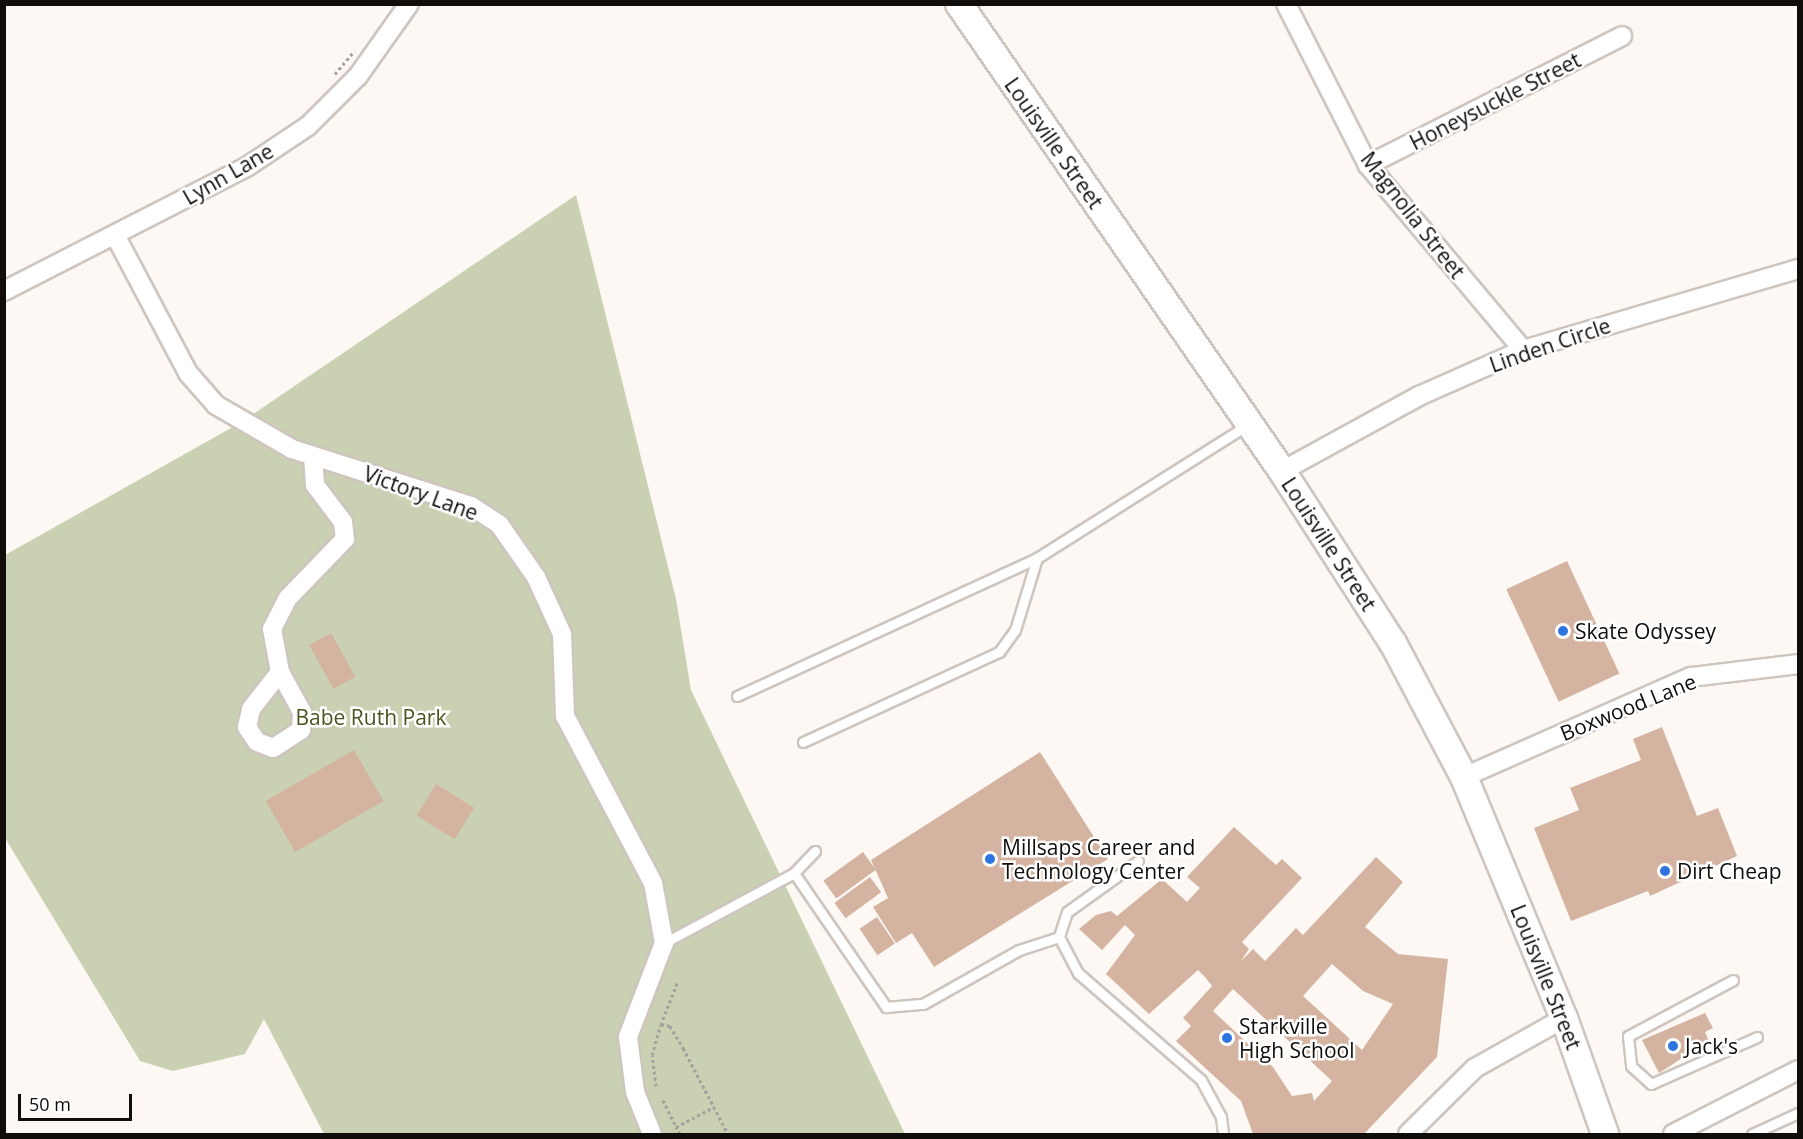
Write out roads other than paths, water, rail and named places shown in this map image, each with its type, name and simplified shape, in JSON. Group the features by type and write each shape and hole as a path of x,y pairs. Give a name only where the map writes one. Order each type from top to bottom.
{"main road":[{"name":"Louisville Street","path":"959,4 1282,471 1393,643 1464,777 1564,1018 1605,1134"}],"street":[{"name":"Lynn Lane","path":"4,291 248,166 308,126 358,76 409,4"},
{"name":"Magnolia Street","path":"1286,4 1368,165 1523,350"},
{"name":"Honeysuckle Street","path":"1368,165 1622,36"},
{"name":"Victory Lane","path":"115,235 188,373 216,405 313,456 471,506 499,524 536,577 562,633 565,716 653,883 664,943"},
{"name":"Linden Circle","path":"1282,471 1419,396 1523,350 1798,269"},
{"path":"280,672 272,629 288,598 345,539 343,522 315,485 313,456"},
{"name":"Boxwood Lane","path":"1464,777 1692,677 1798,664"},
{"path":"652,1134 634,1092 628,1037 664,943"},
{"path":"1408,1134 1475,1068 1564,1018"},
{"path":"1673,1134 1798,1070"}],"lane":[{"path":"737,696 1037,558 1249,424"},
{"path":"802,742 999,652 1015,630 1037,558"},
{"path":"664,943 794,873 815,851"},
{"path":"1138,861 1067,912 1059,937 1078,973 1201,1080 1221,1117 1223,1134"},
{"path":"794,873 886,1007 923,1004 1019,950 1059,937"},
{"path":"1733,980 1628,1036 1631,1066 1651,1084 1757,1037"},
{"path":"1752,1134 1798,1113"}],"place":[{"name":"Skate Odyssey","path":"1563,631"},
{"name":"Millsaps Career and Technology Center","path":"990,859"},
{"name":"Dirt Cheap","path":"1665,871"},
{"name":"Starkville High School","path":"1227,1038"},
{"name":"Jack's","path":"1673,1046"}],"park label":[{"name":"Babe Ruth Park","path":"371,717"}]}
